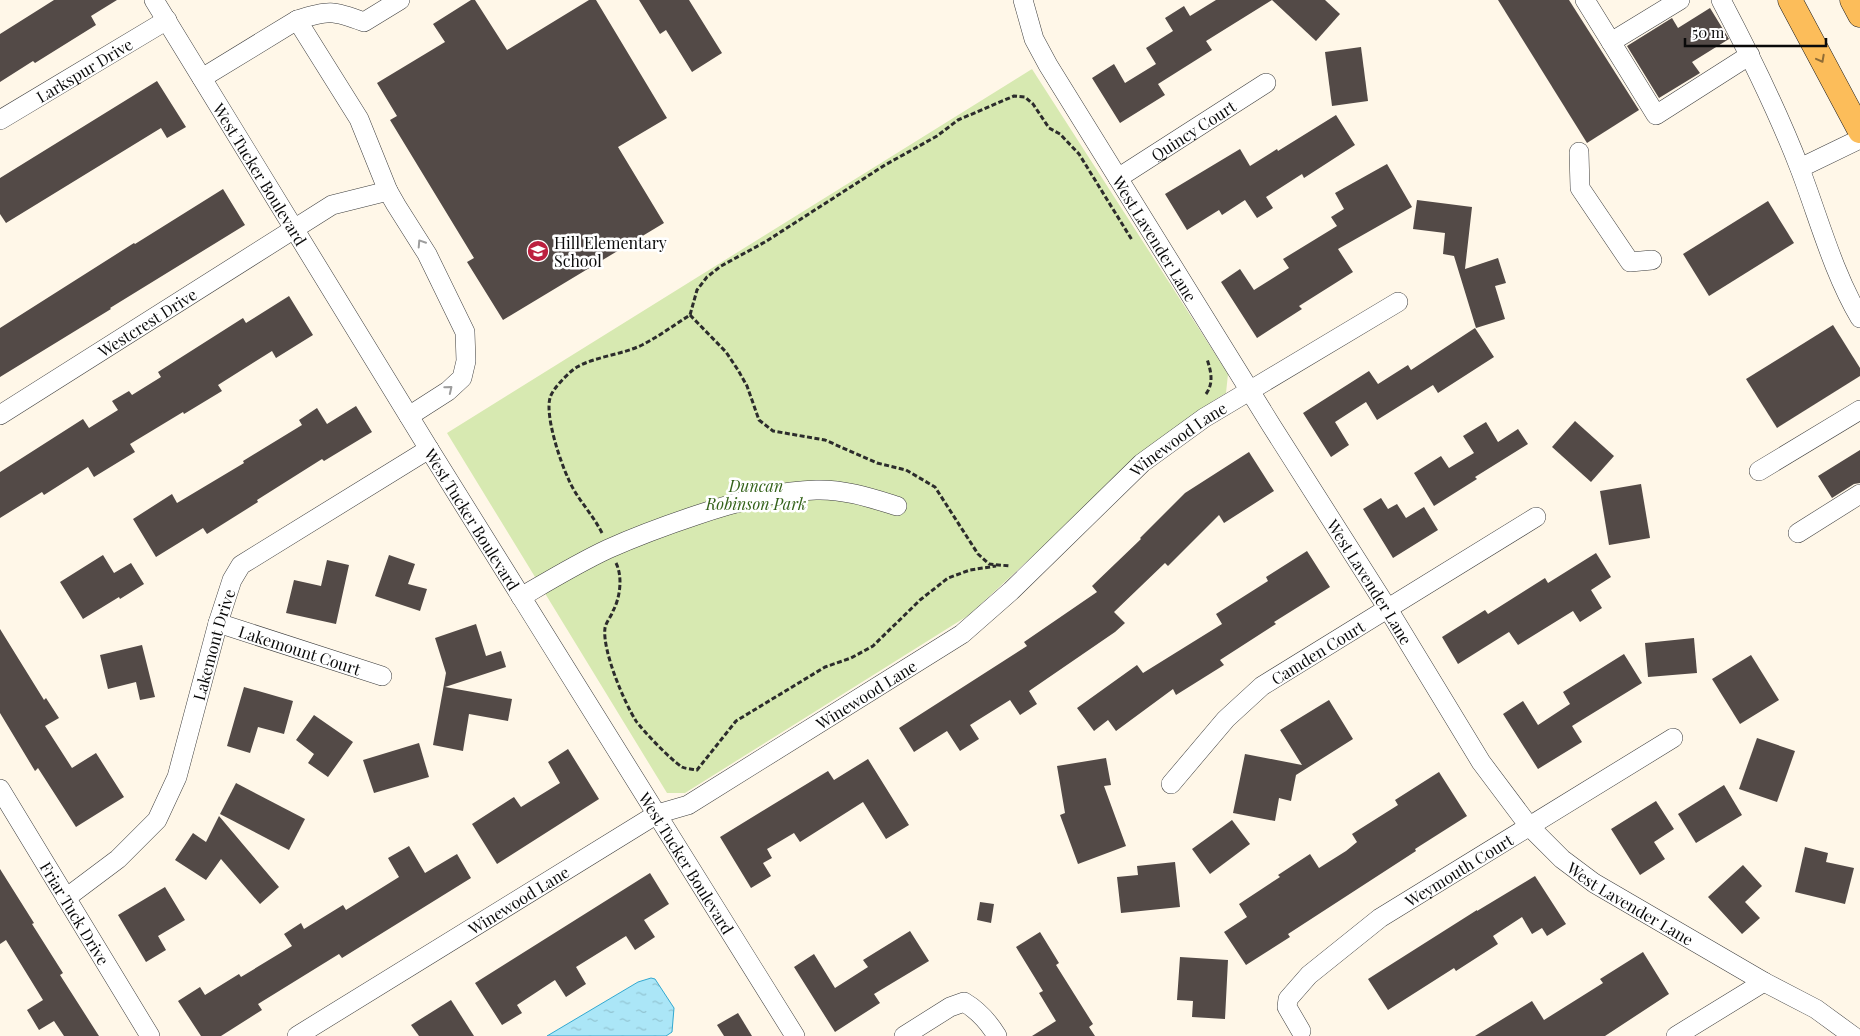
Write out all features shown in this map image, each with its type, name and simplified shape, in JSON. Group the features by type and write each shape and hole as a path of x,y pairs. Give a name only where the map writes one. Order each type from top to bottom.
{"main road":[{"path":"1790,0 1860,131"},
{"path":"1852,0 1860,15"}],"street":[{"name":"West Tucker Boulevard","path":"154,0 408,416 795,1036"},
{"path":"202,78 297,20 323,12 336,12 364,22 400,0"},
{"name":"West Lavender Lane","path":"1023,0 1034,39 1118,178 1388,609 1481,762 1529,826 1562,859 1594,883 1764,982 1816,1009 1853,1036"},
{"path":"1585,0 1656,115 1750,56"},
{"path":"1611,42 1680,0"},
{"path":"1721,0 1750,56 1800,168 1853,290 1860,318"},
{"name":"Larkspur Drive","path":"0,120 167,20"},
{"path":"297,20 359,119 388,191 428,254 465,332 466,361 462,378 448,391 408,416"},
{"name":"Quincy Court","path":"1118,178 1266,83"},
{"path":"1800,168 1860,139"},
{"path":"1579,152 1580,188 1630,262 1652,260"},
{"name":"Westcrest Drive","path":"0,415 332,205 388,191"},
{"name":"Winewood Lane","path":"297,1036 657,814 688,805 962,634 1011,590 1142,464 1204,418 1398,302"},
{"path":"1759,471 1860,410"},
{"name":"Lakemont Drive","path":"66,898 118,859 157,820 177,778 218,623 232,580 241,565 429,449"},
{"path":"521,597 609,548 655,529 733,503 816,490 852,493 897,506"},
{"path":"1798,533 1860,494"},
{"name":"Camden Court","path":"1171,784 1226,719 1262,686 1536,516"},
{"name":"Lakemount Court","path":"218,623 382,676"},
{"name":"Weymouth Court","path":"1301,1031 1287,1007 1288,999 1309,975 1380,918 1673,738"},
{"name":"Friar Tuck Drive","path":"0,789 150,1036"},
{"path":"1676,1036 1764,982"},
{"path":"904,1036 950,1007 964,1002 975,1008 987,1019 997,1036"}],"path":[{"path":"1016,563 1010,566 970,570 948,578 920,600 873,646 851,658 825,667 736,721 697,770 684,768 637,721 622,693 605,646 605,626 614,610 620,593 618,568 598,525 574,492 561,463 548,413 550,396 560,382 576,367 641,345 690,315 697,290 707,277 721,266 765,242 885,165 937,136 958,120 1014,96 1025,97 1033,104 1049,128 1060,134 1079,154 1135,244"},
{"path":"690,315 726,352 738,370 747,386 759,420 773,431 825,440 877,463 906,470 935,487 978,554 989,564 996,566"},
{"path":"1204,397 1209,390 1212,373 1206,357"}],"green space":[{"name":"Duncan Robinson Park","path":"1032,69 1228,374 1226,393 1213,401 1113,482 969,615 685,793 667,793 447,433"}],"water":[{"path":"651,978 655,979 674,1008 672,1032 666,1036 547,1036 638,982"}],"building":[{"path":"54,0 117,0 91,16 96,25 35,63 33,61 0,82 0,34"},
{"path":"471,0 475,0 507,50 589,0 596,0 667,118 618,147 664,223 503,320 467,262 474,258 390,120 397,116 377,83 445,42 433,24"},
{"path":"639,0 689,0 722,53 692,72 666,30 660,34"},
{"path":"1216,0 1272,0 1206,41 1212,50 1158,84 1165,95 1120,123 1092,78 1114,64 1125,83 1156,64 1146,48 1173,31 1165,18 1184,6 1190,16"},
{"path":"1272,0 1325,0 1340,14 1316,41"},
{"path":"1498,0 1569,0 1639,110 1587,143"},
{"path":"1710,8 1729,39 1692,62 1700,73 1659,98 1627,46 1672,18 1678,28"},
{"path":"1361,47 1368,101 1332,106 1325,52"},
{"path":"157,81 186,127 167,138 161,128 6,223 0,214 0,178"},
{"path":"1336,115 1355,145 1304,178 1302,174 1266,197 1273,208 1257,218 1245,200 1222,215 1219,210 1187,230 1165,194 1240,149 1250,166"},
{"path":"1387,164 1412,207 1338,249 1353,272 1299,306 1302,309 1257,338 1221,282 1240,269 1254,290 1289,268 1283,259 1337,226 1331,217 1344,209 1335,193"},
{"path":"223,189 245,225 0,377 0,328"},
{"path":"1417,200 1472,207 1465,269 1498,258 1506,283 1495,286 1505,319 1476,328 1454,256 1443,254 1445,233 1413,229"},
{"path":"1768,201 1794,243 1709,296 1683,254"},
{"path":"289,296 313,335 276,358 272,351 218,385 222,391 130,444 135,452 94,477 88,467 44,495 42,492 0,518 0,472 83,419 89,428 118,410 112,401 129,391 132,395 161,377 158,372 243,318 246,323"},
{"path":"1833,325 1860,368 1860,376 1777,428 1746,379"},
{"path":"1475,328 1494,357 1438,393 1433,385 1377,420 1366,402 1335,422 1349,445 1331,457 1303,413 1369,371 1378,384 1408,365 1411,370"},
{"path":"356,406 372,432 324,461 322,459 207,534 203,528 156,557 133,519 172,494 177,503 244,463 243,461 302,425 299,420 317,408 327,424"},
{"path":"1575,421 1614,456 1591,482 1552,447"},
{"path":"1486,422 1498,442 1518,429 1528,444 1475,477 1477,479 1434,506 1414,473 1441,456 1449,468 1474,453 1463,436"},
{"path":"1860,450 1860,483 1854,484 1832,498 1818,476"},
{"path":"1249,452 1274,491 1224,523 1219,515 1168,566 1165,563 1114,612 1125,623 1115,632 1029,691 1037,704 1020,715 1010,700 970,725 979,739 960,751 947,731 914,752 899,728 1027,646 1024,642 1097,592 1092,586 1185,493"},
{"path":"1641,484 1650,538 1609,545 1600,491"},
{"path":"1381,498 1388,509 1397,504 1406,518 1424,507 1438,530 1393,558 1363,509"},
{"path":"1307,551 1330,587 1274,622 1276,624 1220,660 1224,665 1176,695 1173,689 1116,731 1108,720 1094,731 1077,708 1137,665 1143,673 1222,624 1216,614 1268,581 1266,577"},
{"path":"1596,553 1611,577 1591,590 1602,608 1580,622 1573,611 1518,645 1509,632 1458,664 1442,637 1485,610 1488,614 1545,578 1548,583"},
{"path":"103,555 114,573 131,563 144,584 83,619 60,582"},
{"path":"389,555 415,564 408,584 427,589 420,611 375,596"},
{"path":"327,560 349,565 336,624 286,613 294,580 321,586"},
{"path":"476,624 486,656 501,651 506,667 445,687 512,699 508,721 469,714 463,751 433,745 446,673 435,638"},
{"path":"0,629 44,700 46,698 59,718 45,726 72,768 96,753 124,797 76,827 38,768 35,771 0,713"},
{"path":"1694,638 1697,673 1648,677 1645,643"},
{"path":"142,645 155,697 140,700 136,682 108,689 100,655"},
{"path":"1624,654 1642,683 1572,726 1582,742 1538,769 1503,714 1523,701 1538,725 1570,704 1563,692"},
{"path":"1751,655 1779,700 1740,724 1712,679"},
{"path":"244,687 293,701 284,734 258,727 250,753 227,746"},
{"path":"1329,700 1353,739 1296,775 1291,801 1279,798 1275,821 1233,813 1245,754 1302,765 1280,730"},
{"path":"314,715 353,742 328,777 308,763 314,754 296,740"},
{"path":"1757,738 1795,751 1777,802 1739,789"},
{"path":"419,743 429,777 374,793 363,760"},
{"path":"568,749 599,799 497,864 472,824 514,797 521,807 560,783 548,762"},
{"path":"1106,758 1111,785 1104,786 1126,846 1078,864 1060,815 1065,813 1057,766"},
{"path":"868,759 909,825 886,839 863,802 800,842 794,833 767,849 772,858 763,863 771,876 751,888 720,837 828,771 834,780"},
{"path":"1439,772 1467,816 1288,934 1290,937 1246,965 1224,932 1247,917 1239,904 1280,877 1278,875 1310,854 1319,868 1346,851 1357,842 1352,834 1398,805 1395,800"},
{"path":"236,783 305,819 289,850 220,814"},
{"path":"1724,785 1742,815 1696,843 1678,814"},
{"path":"1656,801 1674,829 1654,842 1665,859 1640,875 1611,829"},
{"path":"219,816 279,887 260,904 221,859 206,880 175,860 193,833 206,842"},
{"path":"1232,820 1250,844 1210,874 1192,849"},
{"path":"409,846 425,873 457,854 471,878 342,958 339,954 258,1004 262,1010 221,1036 201,1036 178,1001 200,987 205,995 239,974 241,977 292,946 284,934 301,923 304,929 343,905 346,910 399,877 388,858"},
{"path":"1805,847 1828,853 1826,862 1854,868 1845,904 1795,892"},
{"path":"1175,862 1180,907 1121,913 1117,877 1138,875 1137,866"},
{"path":"1743,865 1762,886 1745,902 1760,918 1742,934 1708,897"},
{"path":"0,869 63,973 60,975 99,1036 64,1036 54,1021 39,1030 27,1010 43,1000 6,940 0,944"},
{"path":"650,873 669,904 644,920 655,937 635,950 626,936 576,967 586,984 566,997 555,980 517,1005 522,1013 502,1025 475,983"},
{"path":"1535,876 1566,924 1547,936 1542,928 1532,934 1522,917 1493,936 1498,944 1456,971 1454,968 1388,1010 1368,979 1477,910"},
{"path":"165,887 185,920 158,936 166,950 146,962 118,915"},
{"path":"980,902 994,904 991,923 977,920"},
{"path":"910,931 929,961 874,994 880,1003 835,1032 794,967 814,954 835,988 868,967 863,960"},
{"path":"1040,932 1059,963 1056,965 1093,1024 1089,1027 1095,1036 1032,1036 1056,1021 1039,993 1043,991 1016,947"},
{"path":"1643,952 1669,994 1605,1036 1475,1036 1532,1001 1544,1020 1603,983 1600,979"},
{"path":"1180,957 1228,960 1225,1019 1192,1017 1193,1001 1177,1000"},
{"path":"451,1000 474,1036 419,1036 411,1025"},
{"path":"738,1013 752,1036 724,1036 717,1025"}],"place":[{"name":"Hill Elementary School","path":"538,251"}]}
